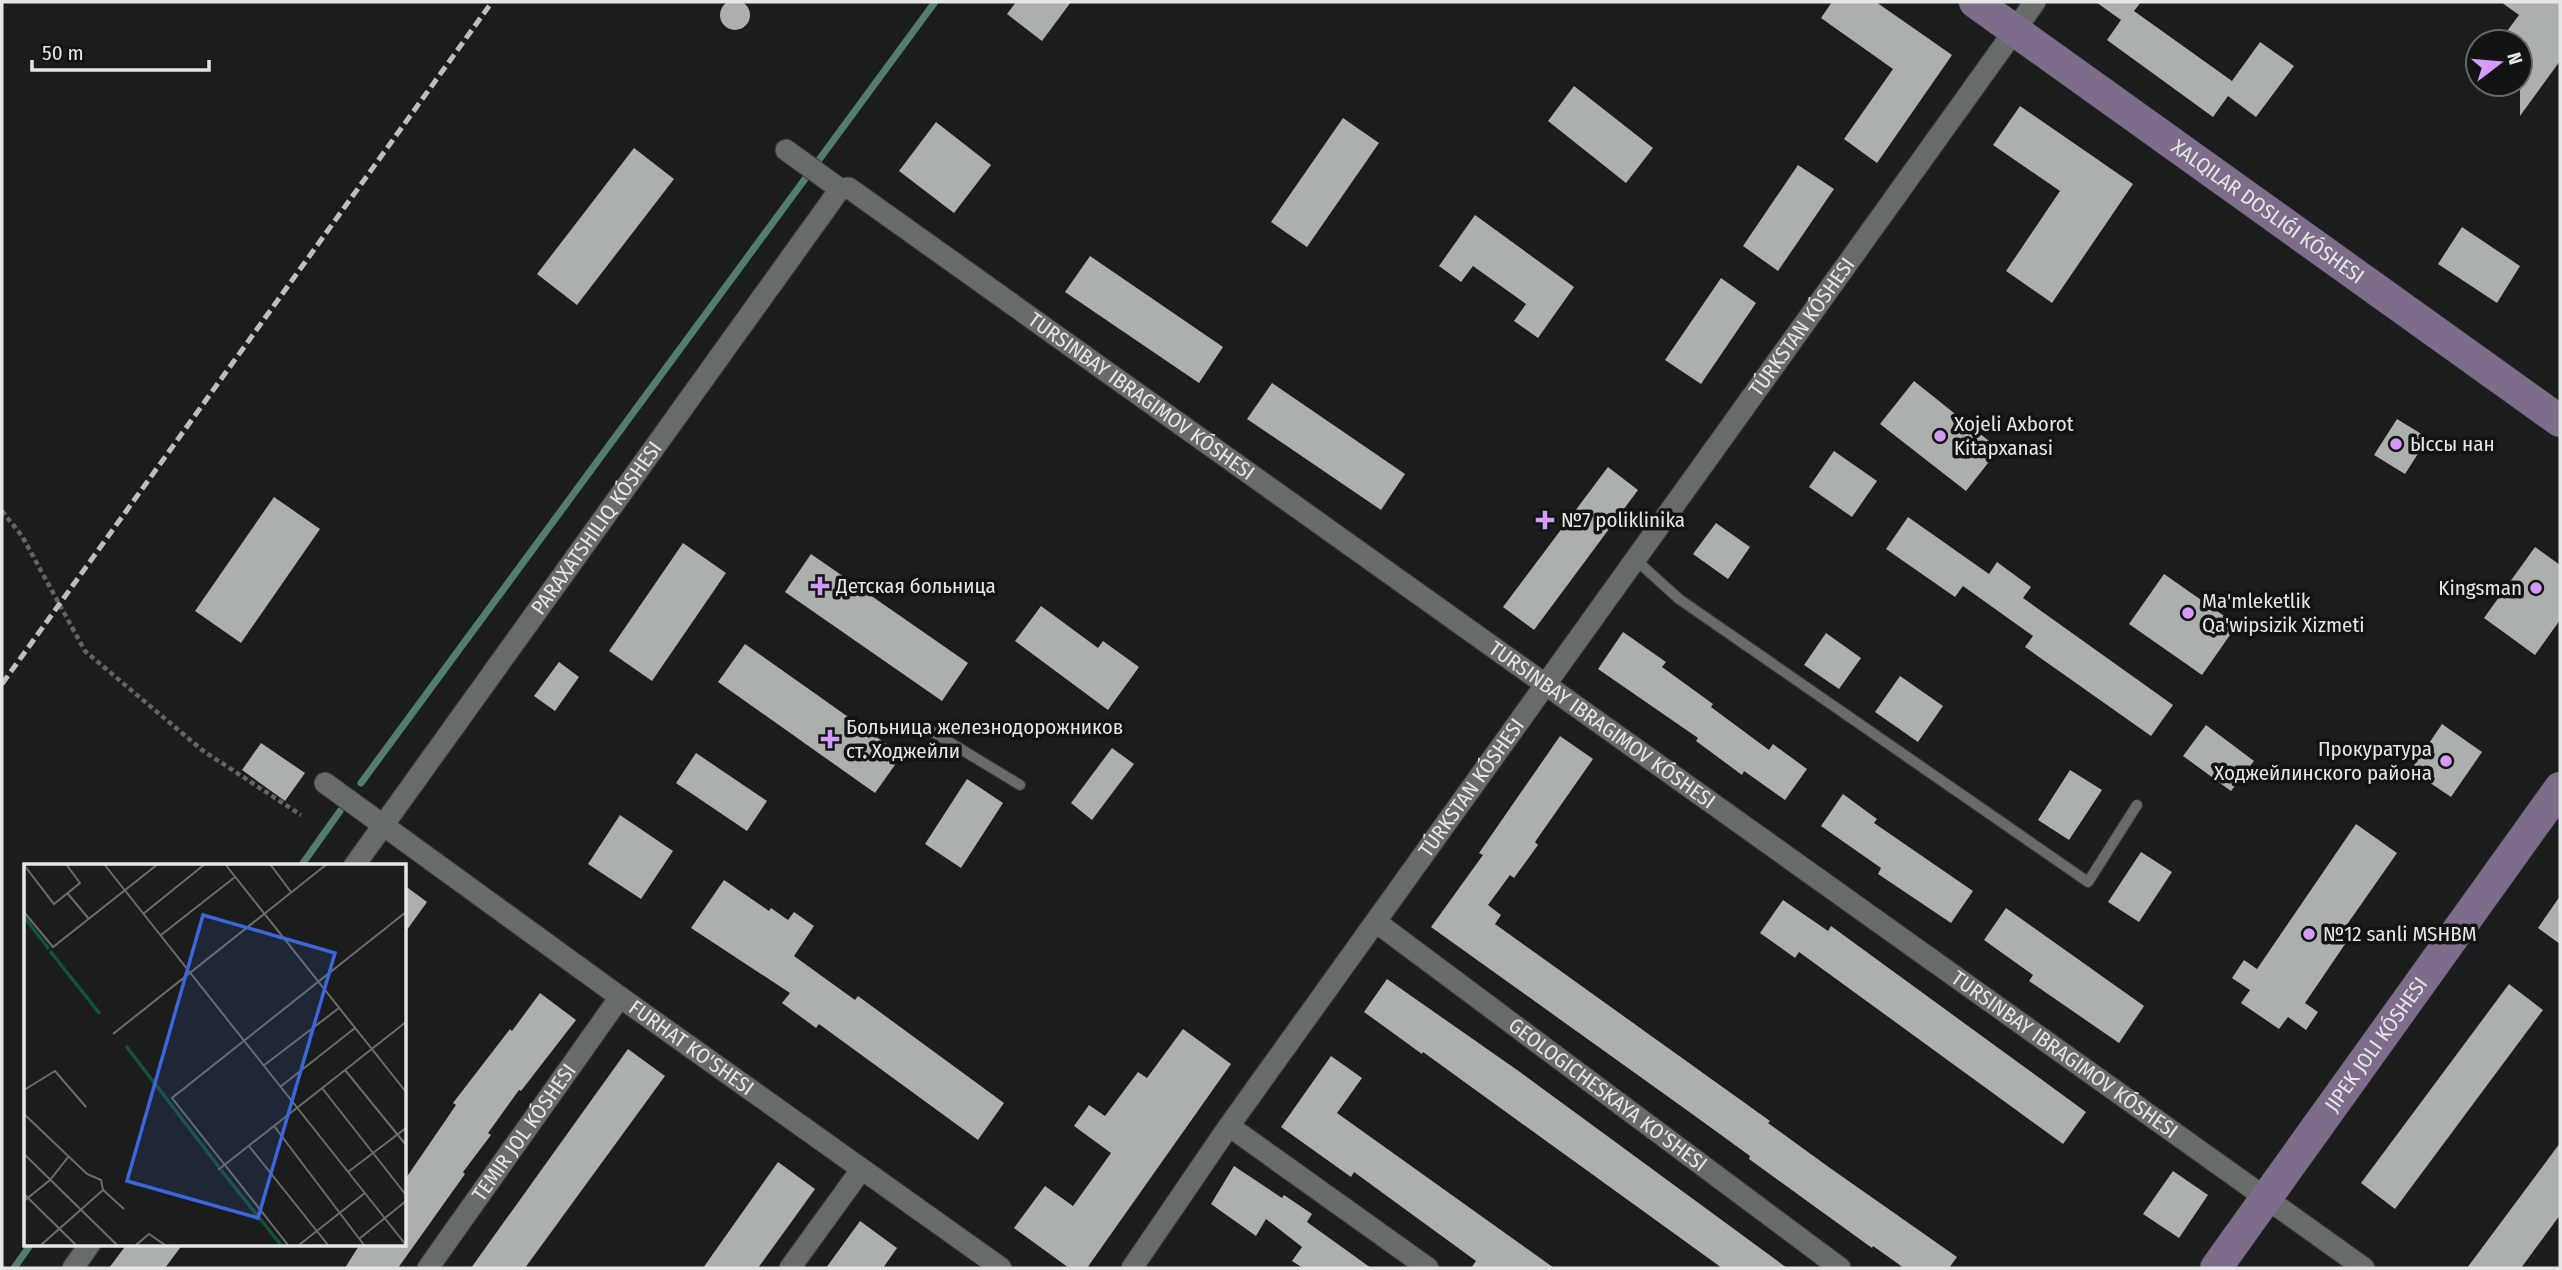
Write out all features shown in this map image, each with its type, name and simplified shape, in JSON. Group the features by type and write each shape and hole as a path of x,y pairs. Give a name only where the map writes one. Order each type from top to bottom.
{"street":[{"path":"1975,2 2560,421"},
{"name":"TÚRKSTAN KÓSHESI","path":"1132,1268 1229,1126 2035,2"},
{"name":"TURSINBAY IBRAGIMOV KÓSHESI","path":"786,150 840,189 849,188 2364,1268"},
{"path":"355,864 840,189"},
{"name":"FURHAT KO'SHESI","path":"325,782 382,826 1001,1268"},
{"path":"2216,1268 2560,788"},
{"name":"GEOLOGICHESKAYA KO'SHESI","path":"1376,922 1839,1268"},
{"name":"TEMIR JOL KÓSHESI","path":"428,1268 620,997"},
{"path":"1229,1126 1428,1268"},
{"path":"790,1268 861,1170"},
{"path":"73,1268 89,1246"}],"lane":[{"path":"1636,560 1679,598 2088,882 2137,805"},
{"path":"931,732 1020,785"}],"path":[{"path":"2,511 22,536 85,651 202,750 301,815"}],"building":[{"path":"735,0 746,4 750,15 746,26 735,30 724,26 720,15 724,4"},
{"path":"1016,2 1071,2 1042,41 1007,14"},
{"path":"1832,2 1876,2 1952,55 1877,163 1844,139 1893,69 1821,18"},
{"path":"2096,2 2141,2 2134,11 2232,81 2260,42 2294,66 2256,117 2228,96 2213,117 2107,40 2121,20"},
{"path":"2501,2 2560,2 2560,61 2534,97 2534,28 2509,28 2519,15"},
{"path":"1574,86 1653,148 1626,183 1548,121"},
{"path":"2520,98 2533,98 2520,116"},
{"path":"2020,106 2133,184 2052,303 2006,271 2060,191 1993,145"},
{"path":"1343,118 1379,143 1307,247 1271,222"},
{"path":"936,122 991,165 954,213 899,171"},
{"path":"634,148 674,179 577,305 537,274"},
{"path":"1798,165 1834,189 1778,271 1743,246"},
{"path":"1475,215 1574,287 1538,338 1514,321 1526,304 1473,266 1461,282 1439,266"},
{"path":"2462,227 2520,266 2497,303 2438,264"},
{"path":"1090,256 1223,347 1199,383 1065,292"},
{"path":"1721,278 1756,303 1701,384 1665,360"},
{"name":"Xojeli Axborot Kitapxanasi","path":"1914,381 1999,449 1966,491 1880,424"},
{"path":"1272,383 1405,474 1381,510 1247,419"},
{"path":"2397,419 2428,438 2405,474 2374,455"},
{"path":"1834,451 1877,481 1852,517 1809,487"},
{"path":"1608,467 1638,490 1534,630 1503,607"},
{"path":"274,497 320,529 241,643 195,611"},
{"path":"1908,517 1989,574 1997,562 2031,587 2023,598 2173,705 2151,736 2025,647 2033,636 1963,586 1955,597 1886,549"},
{"path":"1716,523 1750,547 1728,579 1693,554"},
{"path":"683,543 726,573 652,681 609,651"},
{"path":"2535,547 2560,565 2560,620 2535,655 2484,618"},
{"path":"811,554 968,663 942,701 785,592"},
{"path":"2164,574 2237,625 2202,675 2129,624"},
{"path":"1041,606 1098,648 1103,641 1139,667 1108,710 1015,641"},
{"path":"1623,632 1666,662 1662,667 1713,704 1711,707 1769,750 1773,744 1807,769 1785,800 1744,771 1742,775 1696,741 1698,738 1598,669"},
{"path":"1826,633 1861,658 1839,689 1804,665"},
{"path":"745,644 902,755 875,793 718,682"},
{"path":"559,662 579,677 555,711 534,696"},
{"path":"1900,676 1943,706 1918,742 1875,712"},
{"path":"2442,724 2482,752 2451,797 2411,770"},
{"path":"2206,725 2254,761 2231,791 2183,756"},
{"path":"1560,736 1593,759 1535,842 1538,845 1514,878 1510,875 1488,905 1501,915 1495,924 1957,1257 1949,1268 1904,1268 1873,1246 1872,1248 1749,1159 1750,1156 1431,927 1483,855 1479,853"},
{"path":"261,743 305,773 285,801 242,770"},
{"path":"1112,748 1134,764 1092,820 1071,803"},
{"path":"696,753 767,801 747,831 676,783"},
{"path":"2070,770 2102,790 2069,840 2038,820"},
{"path":"967,779 1003,803 961,868 925,844"},
{"path":"1843,794 1877,819 1874,823 1973,891 1951,923 1878,874 1881,868 1821,826"},
{"path":"620,815 673,851 641,899 588,864"},
{"path":"2356,824 2397,853 2346,926 2354,931 2305,1003 2318,1012 2306,1030 2288,1017 2279,1029 2241,1003 2250,990 2232,978 2244,960 2257,969"},
{"path":"2141,852 2172,872 2139,922 2108,902"},
{"path":"724,880 769,911 771,908 788,920 794,912 814,926 794,956 855,1000 858,996 1004,1103 978,1140 819,1024 816,1028 782,1003 790,993 691,928"},
{"path":"406,886 427,902 406,931"},
{"path":"2560,896 2560,944 2538,928"},
{"path":"1783,900 1828,931 1831,926 2086,1112 2063,1144 1799,952 1795,958 1760,933"},
{"path":"2006,908 2144,1006 2119,1043 2029,981 2033,975 1984,940"},
{"path":"1387,979 1520,1072 1787,1268 1722,1268 1423,1052 1422,1054 1364,1012"},
{"path":"2509,984 2543,1010 2395,1209 2361,1183"},
{"path":"540,993 576,1020 488,1133 491,1135 463,1172 465,1174 398,1268 345,1268 359,1246 406,1246 406,1178 456,1105 453,1103 510,1029 512,1031"},
{"path":"1183,1029 1231,1064 1087,1268 1069,1268 1014,1228 1045,1186 1073,1206 1111,1153 1074,1126 1089,1105 1105,1116 1138,1072 1147,1078"},
{"path":"628,1049 665,1076 525,1268 471,1268"},
{"path":"1331,1056 1362,1078 1337,1113 1554,1268 1471,1268 1476,1261 1354,1172 1351,1177 1281,1127"},
{"path":"2560,1143 2560,1215 2521,1268 2467,1268"},
{"path":"778,1162 815,1189 758,1268 703,1268"},
{"path":"1234,1166 1312,1214 1307,1222 1371,1268 1303,1268 1292,1261 1302,1247 1266,1219 1256,1236 1211,1204"},
{"path":"2173,1171 2208,1195 2179,1238 2143,1214"},
{"path":"860,1221 897,1248 883,1268 826,1268"},
{"path":"126,1246 182,1246 165,1268 109,1268"}],"waterway":[{"path":"361,783 935,2"},
{"path":"302,864 340,811"},
{"path":"14,1268 30,1246"}],"railway":[{"path":"2,684 492,2"}],"place":[{"name":"Xojeli Axborot Kitapxanasi","path":"1940,436"},
{"name":"Ыссы нан","path":"2396,444"},
{"name":"№7 poliklinika","path":"1545,520"},
{"name":"Детская больница","path":"820,586"},
{"name":"Kingsman","path":"2536,588"},
{"name":"Ma'mleketlik Qa'wipsizik Xizmeti","path":"2188,613"},
{"name":"Больница железнодорожников ст. Ходжейли","path":"830,739"},
{"name":"Прокуратура Ходжейлинского района","path":"2446,761"},
{"name":"№12 sanli MSHBM","path":"2309,934"}]}
